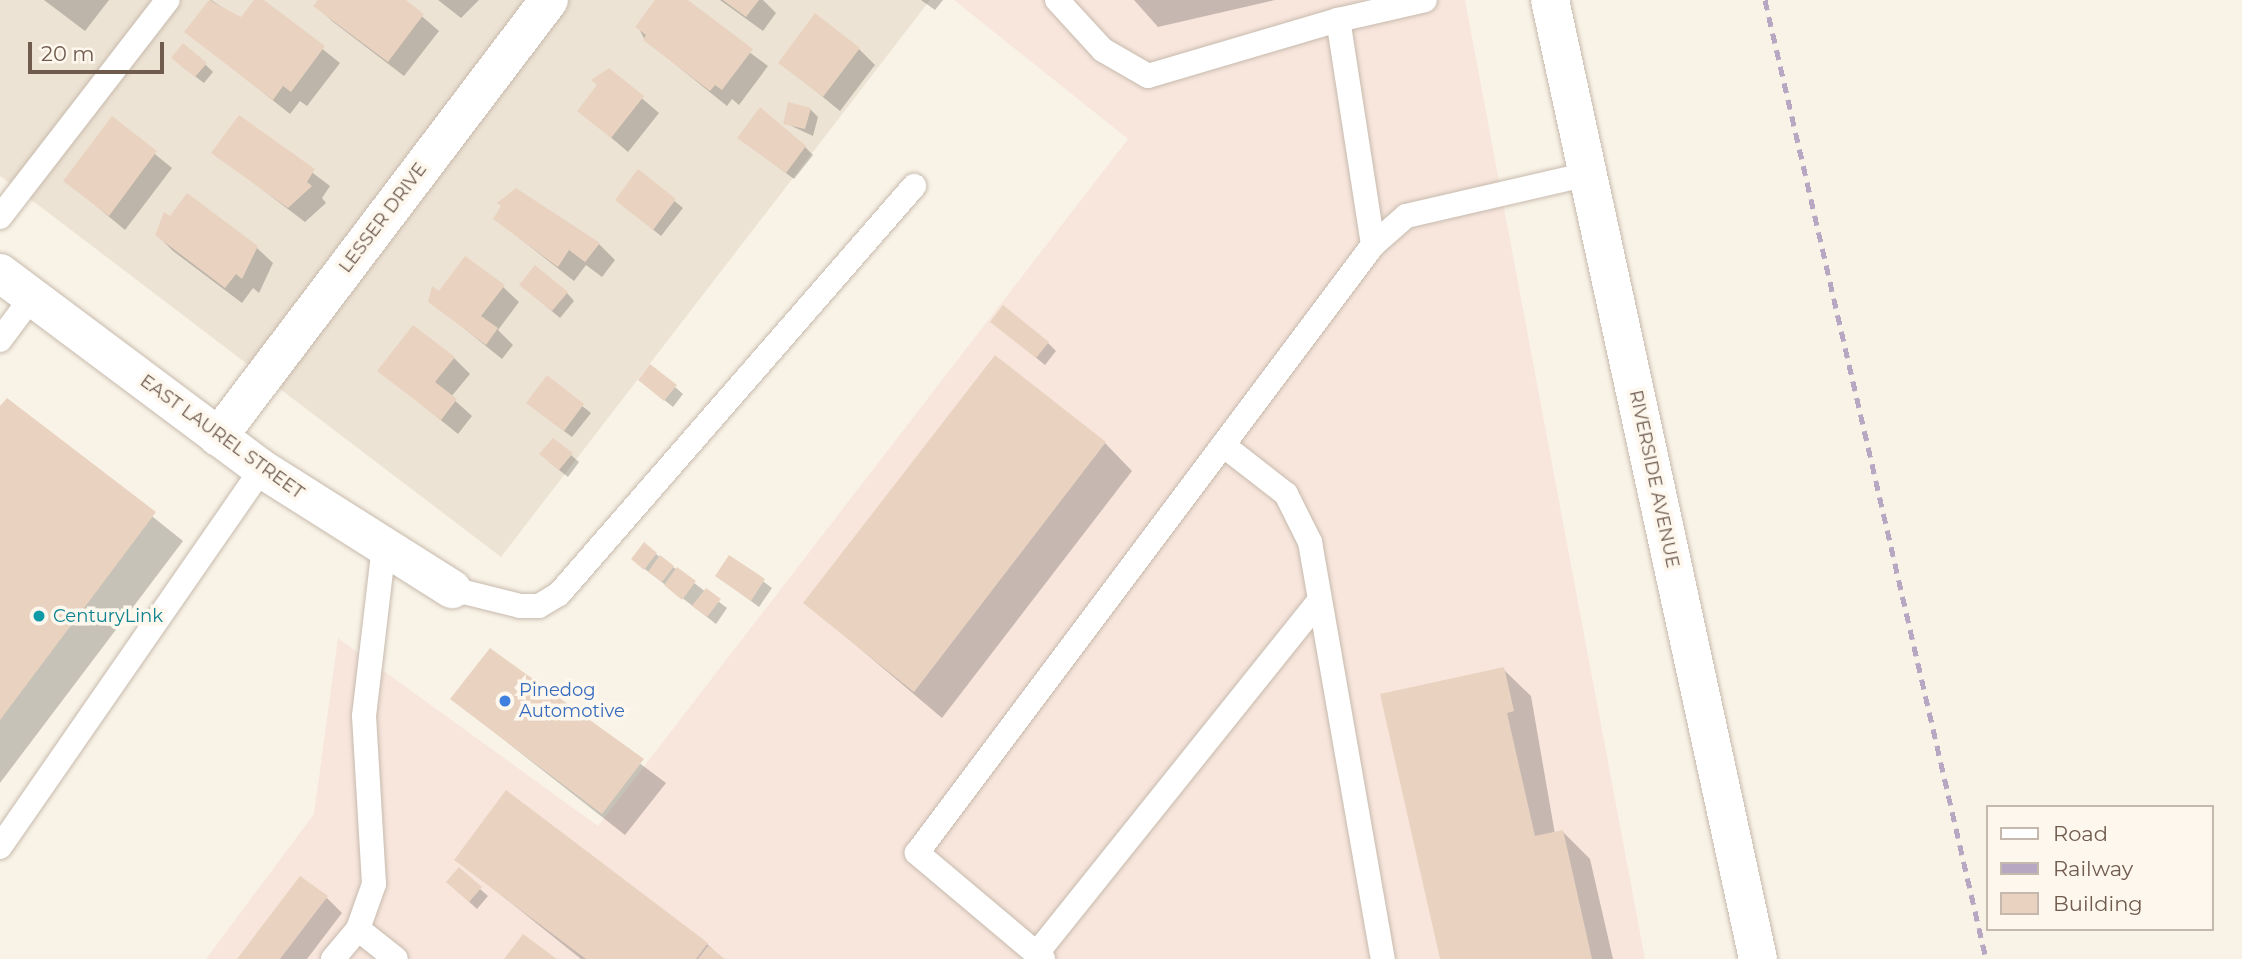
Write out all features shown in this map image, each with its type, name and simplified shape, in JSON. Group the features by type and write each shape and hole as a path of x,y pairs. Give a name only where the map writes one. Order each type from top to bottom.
{"street":[{"name":"LESSER DRIVE","path":"218,437 549,0"},
{"name":"RIVERSIDE AVENUE","path":"1550,0 1758,959"},
{"name":"EAST LAUREL STREET","path":"0,273 262,469 452,589"}],"lane":[{"path":"0,217 168,0"},
{"path":"1057,0 1103,50 1148,76 1338,20 1425,0"},
{"path":"1338,20 1373,245"},
{"path":"1320,600 1040,956 917,853 1373,245 1406,215 1588,174"},
{"path":"452,589 520,606 539,606 559,594 914,186"},
{"path":"0,340 32,297"},
{"path":"1223,445 1286,494 1310,542 1383,959"},
{"path":"0,847 262,469"},
{"path":"333,959 358,929 374,884 364,716 384,547"},
{"path":"358,929 396,959"}],"shaded area":[{"path":"0,0 930,0 501,557 0,176"},
{"path":"954,0 1465,0 1645,959 206,959 314,814 338,638 598,826 1128,139"}],"building":[{"path":"209,0 241,17 254,0 264,0 325,46 291,92 283,86 273,100 184,32"},
{"path":"318,0 406,0 424,14 388,62 313,6"},
{"path":"655,0 688,0 753,49 722,90 715,85 710,91 643,40 646,35 635,27"},
{"path":"723,0 759,0 746,17"},
{"path":"815,13 860,48 823,97 778,63"},
{"path":"183,43 207,63 195,77 171,58"},
{"path":"609,68 644,96 611,138 577,111 597,85 591,80"},
{"path":"788,102 811,108 805,129 783,124"},
{"path":"760,107 806,146 786,173 737,138"},
{"path":"239,115 315,169 307,182 312,186 288,208 211,153"},
{"path":"112,116 157,151 109,216 63,181"},
{"path":"638,169 676,199 653,230 615,200"},
{"path":"516,188 600,243 585,262 569,250 558,267 493,219 501,206 497,203"},
{"path":"187,193 258,246 242,279 236,274 225,288 155,235 164,212 170,216"},
{"path":"465,256 505,285 481,316 498,328 486,345 428,302 432,286 439,291"},
{"path":"535,265 568,292 552,311 519,285"},
{"path":"1003,305 1049,342 1036,358 990,322"},
{"path":"413,325 455,357 435,382 457,399 441,420 377,371"},
{"path":"995,355 1106,442 914,692 803,603"},
{"path":"650,364 677,385 664,401 638,380"},
{"path":"547,375 584,404 564,431 526,403"},
{"name":"CenturyLink","path":"7,398 156,512 0,720 0,406"},
{"path":"553,438 573,453 559,470 539,454"},
{"path":"644,542 657,553 644,570 631,559"},
{"path":"660,555 674,566 662,582 648,572"},
{"path":"729,555 765,579 751,601 715,576"},
{"path":"677,567 696,581 682,600 664,585"},
{"path":"706,588 721,599 707,617 692,606"},
{"path":"490,648 644,759 602,814 450,699"},
{"path":"1504,667 1514,711 1507,713 1535,836 1563,830 1592,959 1440,959 1380,694"},
{"path":"506,790 708,943 696,959 586,959 454,860"},
{"path":"459,867 482,887 469,902 446,882"},
{"path":"300,876 328,896 280,959 237,959"},
{"path":"523,934 557,959 504,959"},
{"path":"708,946 725,959 698,959"}],"railway":[{"path":"1765,0 1986,959"}],"place":[{"name":"CenturyLink","path":"39,616"},
{"name":"Pinedog Automotive","path":"505,701"}]}
